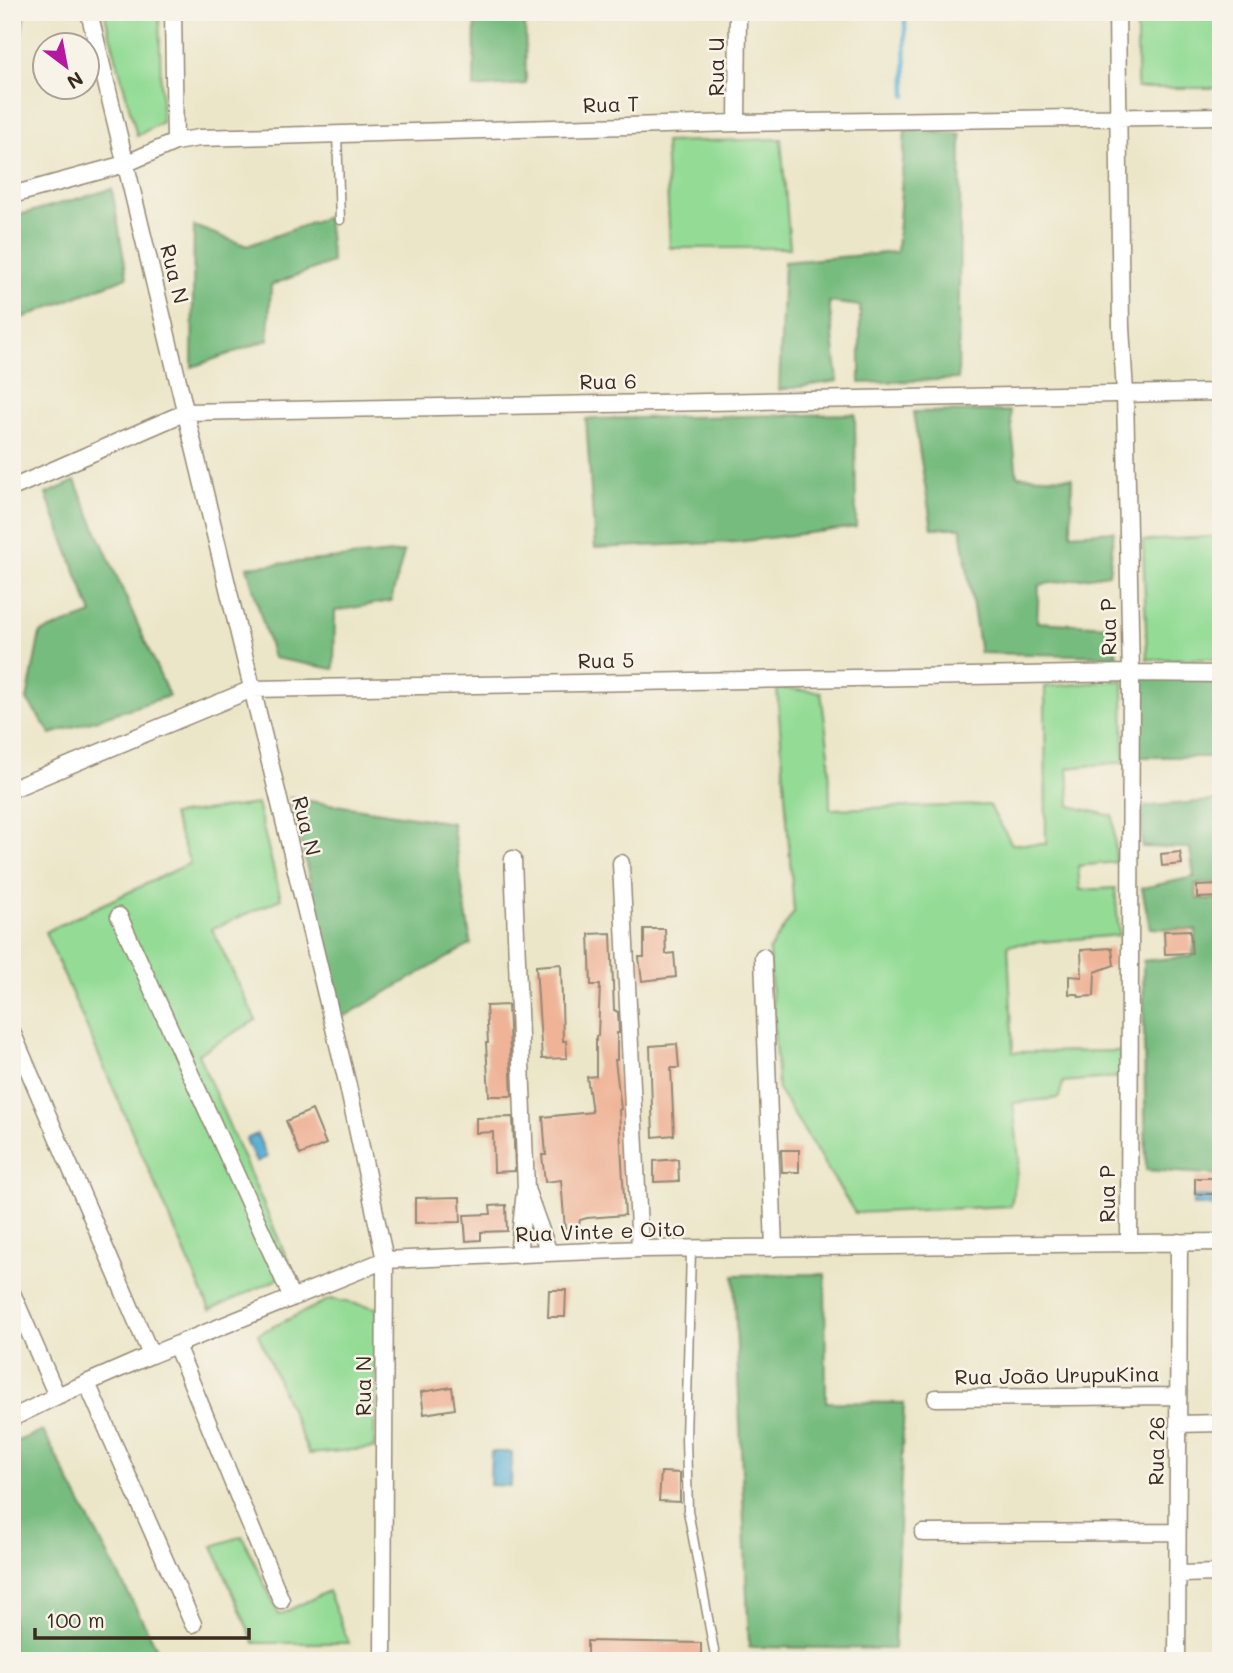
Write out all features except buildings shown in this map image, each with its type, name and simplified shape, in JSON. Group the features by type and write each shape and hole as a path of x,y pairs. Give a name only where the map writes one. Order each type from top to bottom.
{"street":[{"name":"Rua N","path":"89,12 348,1086 385,1260 383,1661"},
{"path":"173,12 175,142"},
{"name":"Rua U","path":"737,123 738,12"},
{"name":"Rua P","path":"1117,12 1121,327 1125,393 1130,673 1129,1242"},
{"name":"Rua T","path":"12,195 125,164 175,142 200,138 737,123 1221,116"},
{"name":"Rua 6","path":"12,488 186,412 1221,392"},
{"name":"Rua 5","path":"12,789 251,689 1130,673 1221,674"},
{"path":"513,859 526,1189 518,1255"},
{"path":"621,863 640,1250"},
{"path":"119,916 292,1298"},
{"path":"763,957 774,1248"},
{"path":"12,1032 151,1355"},
{"path":"526,1189 549,1253"},
{"name":"Rua 26","path":"1177,1661 1180,1242"},
{"name":"Rua Vinte e Oito","path":"12,1418 151,1355 385,1260 640,1250 1221,1242"},
{"path":"12,1293 57,1396"},
{"path":"176,1345 281,1600"},
{"path":"87,1383 194,1624"},
{"name":"Rua João UrupuKina","path":"936,1398 1178,1396"},
{"path":"1178,1424 1221,1423"},
{"path":"923,1533 1177,1532"},
{"path":"1178,1574 1221,1573"}],"lane":[{"path":"337,134 340,220"},
{"path":"691,1249 686,1439 688,1511 716,1661"}],"green space":[{"path":"12,12 25,12 21,34 12,37"},
{"path":"104,12 159,12 162,122 137,136"},
{"path":"475,12 525,12 526,84 474,88"},
{"path":"1137,12 1221,12 1221,88 1137,88"},
{"path":"905,130 961,135 958,379 860,383 860,306 829,302 838,381 779,390 784,262 897,252"},
{"path":"781,139 790,248 670,248 665,142"},
{"path":"112,189 127,277 12,322 12,217"},
{"path":"327,217 332,262 271,285 268,340 192,367 194,226 247,246"},
{"path":"1010,411 1017,476 1072,478 1071,534 1114,531 1109,574 1039,585 1037,622 1110,626 1117,656 980,653 961,528 932,528 913,412"},
{"path":"855,414 856,527 738,542 595,548 586,419"},
{"path":"75,481 169,696 51,734 27,700 40,633 92,614 46,494"},
{"path":"1221,536 1221,659 1147,659 1143,541"},
{"path":"404,552 391,601 335,611 334,669 273,658 247,567"},
{"path":"1139,676 1219,679 1221,757 1139,757"},
{"path":"1123,680 1124,762 1068,768 1070,806 1113,816 1116,862 1078,866 1080,890 1115,888 1119,935 1008,945 1013,1052 1121,1051 1122,1077 1063,1082 1059,1098 1013,1103 1019,1159 1011,1206 855,1213 778,1089 769,950 794,912 777,688 821,692 829,753 830,809 989,805 1012,844 1046,844 1045,687"},
{"path":"290,798 452,823 471,944 343,1017"},
{"path":"1221,800 1221,883 1195,884 1197,899 1221,899 1221,1175 1146,1170 1143,961 1193,956 1196,930 1150,928 1142,888 1194,877 1190,848 1142,847 1141,807"},
{"path":"257,804 281,899 212,929 256,1020 198,1054 293,1272 210,1310 45,932 190,863 172,815"},
{"path":"825,1274 826,1402 904,1403 894,1649 749,1647 734,1275"},
{"path":"330,1299 377,1308 374,1448 309,1454 258,1334"},
{"path":"43,1431 160,1654 152,1661 108,1661 103,1654 12,1660 12,1443"},
{"path":"242,1536 279,1615 328,1591 349,1643 254,1643 213,1546"}],"water":[{"path":"257,1134 267,1157 256,1162 246,1139"},
{"path":"1193,1196 1212,1196 1212,1206 1193,1206"},
{"path":"491,1452 512,1452 511,1486 490,1485"}],"waterway":[{"path":"905,12 906,96"}]}
